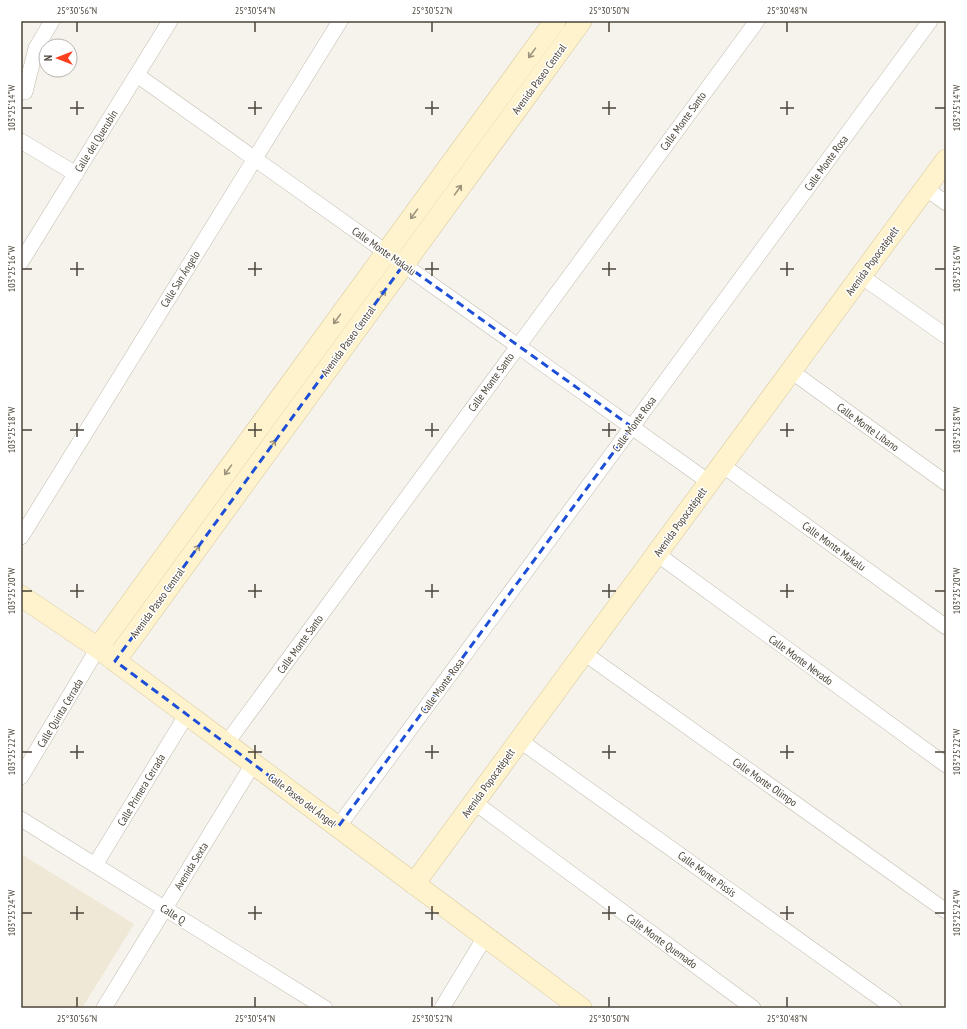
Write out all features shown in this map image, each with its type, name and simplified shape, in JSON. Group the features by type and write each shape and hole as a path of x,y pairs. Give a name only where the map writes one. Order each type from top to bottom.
{"street":[{"path":"25,92 36,48 52,21"},
{"name":"Calle del Querubín","path":"21,262 170,21"},
{"name":"Calle San Ángelo","path":"21,537 340,21"},
{"name":"Avenida Paseo Central","path":"98,648 555,21"},
{"name":"Avenida Paseo Central","path":"115,661 581,21"},
{"name":"Calle Monte Santo","path":"226,744 757,21"},
{"name":"Calle Monte Rosa","path":"338,827 930,21"},
{"name":"Calle Monte Makalu","path":"137,75 709,482"},
{"path":"21,141 76,174"},
{"name":"Avenida Popocatépelt","path":"414,884 946,160"},
{"path":"925,188 946,203"},
{"path":"861,276 946,336"},
{"name":"Calle Monte Líbano","path":"791,371 946,483"},
{"name":"Calle Monte Makalu","path":"722,465 946,627"},
{"name":"Calle Monte Nevado","path":"657,554 946,765"},
{"name":"Calle Paseo del Ángel","path":"21,596 98,648 581,1008"},
{"name":"Calle Quinta Cerrada","path":"21,777 98,648"},
{"name":"Calle Monte Olimpo","path":"584,653 946,911"},
{"name":"Calle Primera Cerrada","path":"95,865 187,714"},
{"name":"Calle Monte Pissis","path":"519,740 894,1008"},
{"name":"Avenida Sexta","path":"104,1008 253,764"},
{"name":"Calle Monte Quemado","path":"474,802 753,1008"},
{"name":"Calle Q","path":"21,819 326,1008"},
{"path":"442,1008 486,937"}],"highlighted area":[{"path":"404,264 632,427 338,827 115,661"}],"shaded area":[{"path":"21,854 134,924 82,1008 21,1008"}]}
